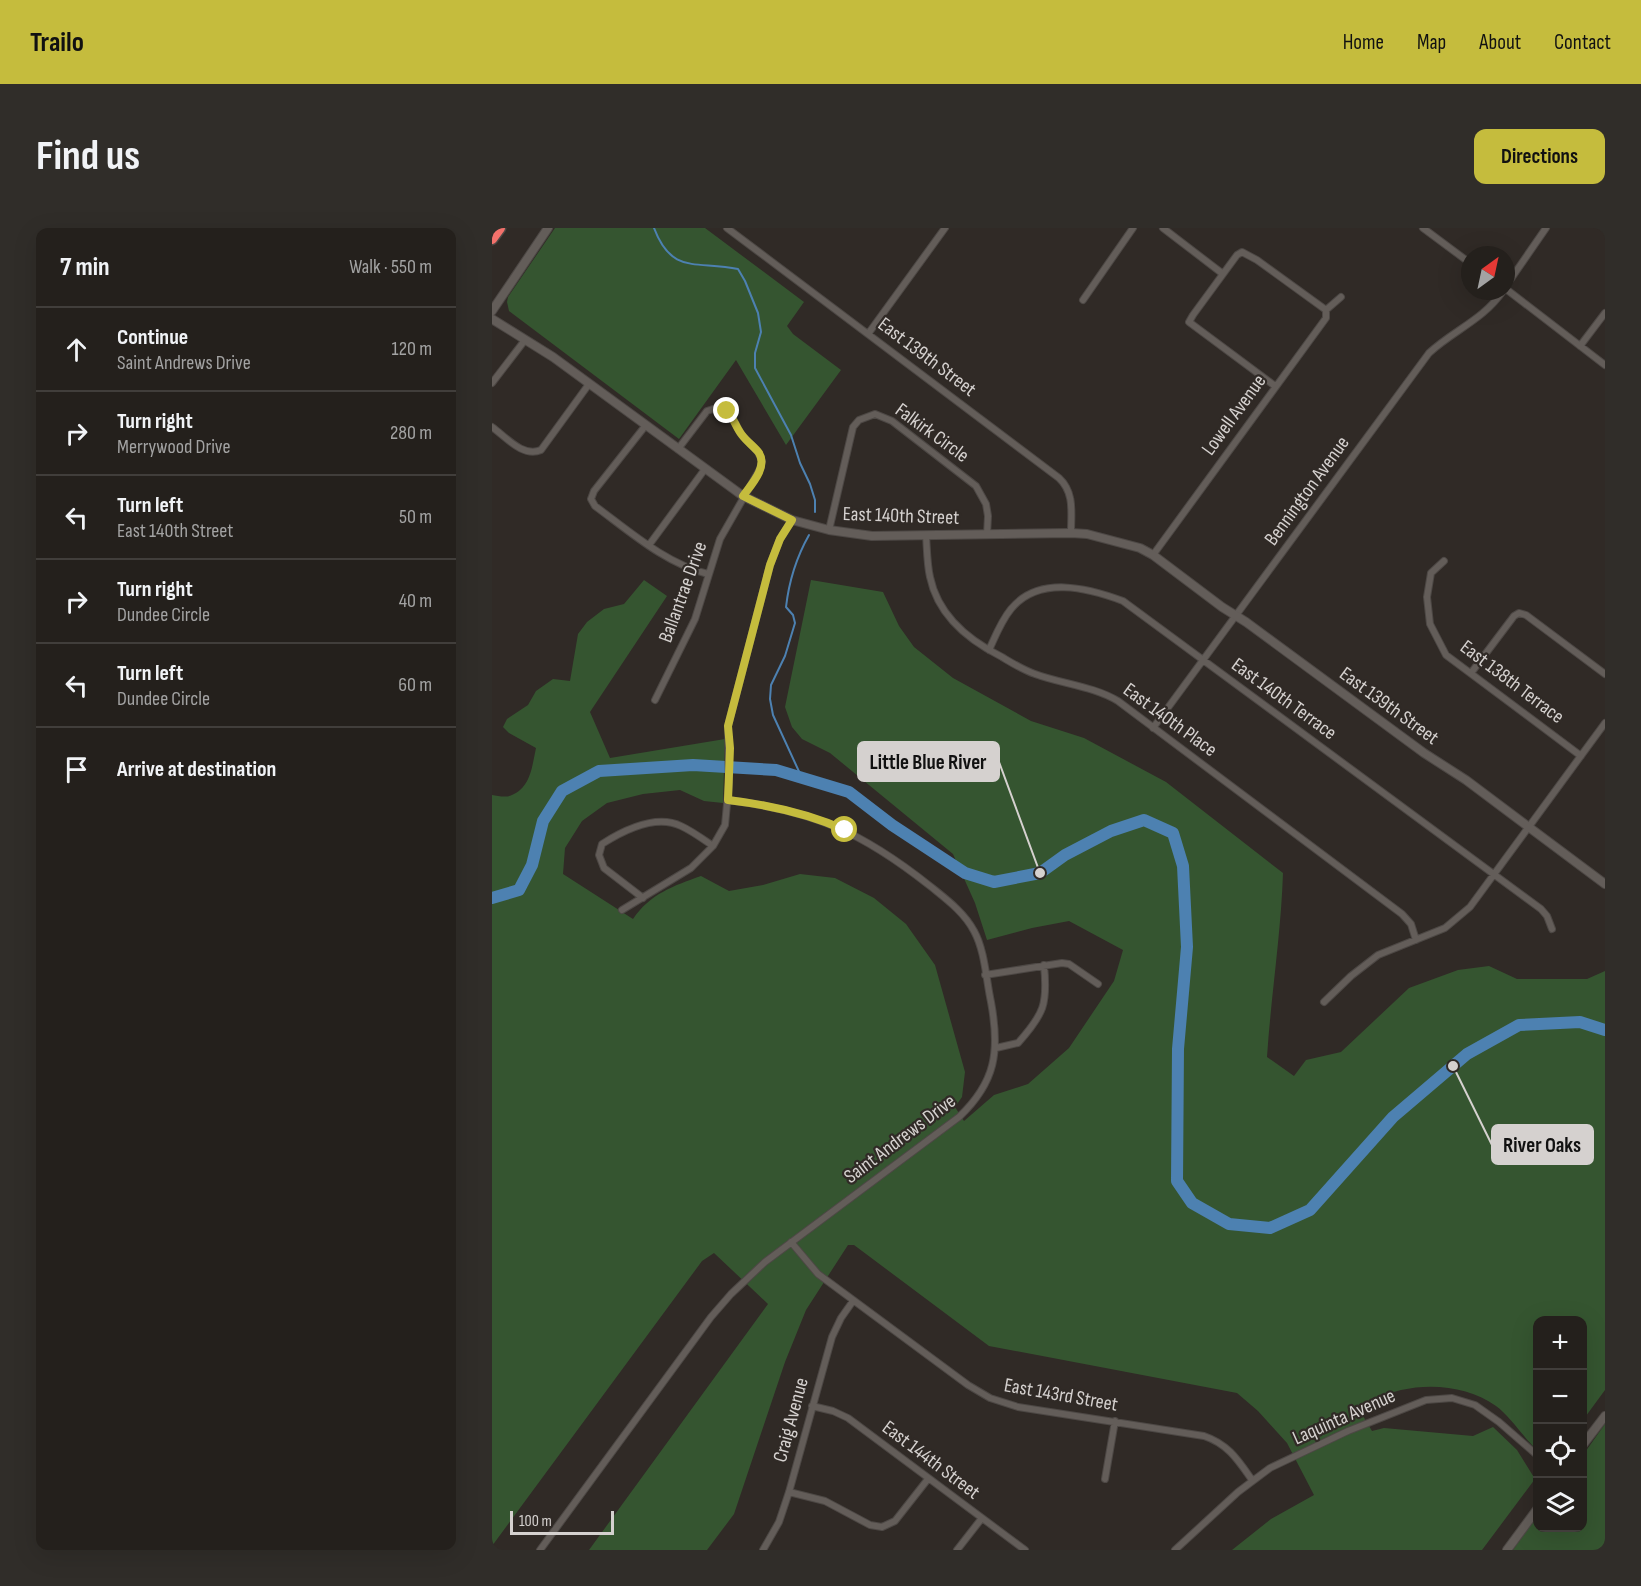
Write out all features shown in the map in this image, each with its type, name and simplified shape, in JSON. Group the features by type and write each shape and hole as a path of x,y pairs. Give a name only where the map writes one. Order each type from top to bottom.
{"highway":[{"path":"492,239 500,228"}],"street":[{"path":"492,311 548,228"},
{"name":"East 139th Street","path":"727,228 1066,485 1072,501 1071,533"},
{"path":"868,334 945,228"},
{"path":"1083,300 1133,228"},
{"path":"1162,228 1223,274"},
{"name":"Bennington Avenue","path":"1515,274 1546,228"},
{"path":"1427,229 1461,255"},
{"path":"1275,386 1189,322 1223,274 1242,252 1257,260 1326,310"},
{"path":"1515,296 1605,365"},
{"name":"Lowell Avenue","path":"1154,555 1326,318 1326,310 1341,297"},
{"name":"Bennington Avenue","path":"1153,728 1429,353 1442,341 1484,313 1495,300"},
{"path":"1581,346 1605,313"},
{"name":"East 140th Street","path":"492,319 589,384 743,496 792,520 829,530 872,536 1087,534 1121,542 1154,555"},
{"path":"492,383 525,340"},
{"path":"492,427 525,452 533,453 541,450 589,384"},
{"name":"Ballantrae Drive","path":"656,700 694,620 720,539 760,469 762,461 758,452 741,434 731,415 727,411 716,408 707,411 678,449"},
{"name":"Falkirk Circle","path":"829,530 854,427 866,416 875,414 892,421 976,486 986,504 987,535"},
{"path":"645,425 594,491 591,499 595,506 649,545 678,563 708,574"},
{"path":"649,545 705,469"},
{"path":"622,910 691,868 713,846 725,825 729,783 728,726 770,565 780,539 792,520"},
{"name":"East 140th Place","path":"926,535 930,577 941,605 962,632 988,650 1033,673 1109,695 1402,914 1411,924 1416,940"},
{"name":"East 139th Street","path":"1154,555 1424,753 1466,780 1605,884"},
{"name":"East 138th Terrace","path":"1444,561 1431,573 1427,597 1430,624 1446,655 1581,756"},
{"name":"East 140th Terrace","path":"988,650 1009,611 1031,593 1074,587 1096,591 1123,601 1541,909 1547,916 1552,929"},
{"path":"1471,673 1514,616 1519,613 1526,615 1605,674"},
{"path":"1324,1002 1351,976 1378,955 1445,928 1457,920 1470,907 1605,723"},
{"name":"Saint Andrews Drive","path":"540,1550 711,1317 750,1275 958,1117 972,1105 990,1076 996,1048 994,1019 975,931 962,913 902,864 868,842 821,819 767,805 728,800"},
{"path":"643,898 604,868 599,855 602,844 632,828 665,822 681,825 713,846"},
{"path":"985,975 1062,963 1069,964 1098,984"},
{"path":"996,1048 1018,1043 1041,1013 1047,989 1044,965"},
{"name":"East 143rd Street","path":"791,1242 818,1274 968,1385 990,1398 1018,1407 1204,1436 1215,1440 1234,1453 1252,1480"},
{"name":"Craig Avenue","path":"763,1550 779,1522 789,1492 832,1337 853,1300"},
{"name":"Laquinta Avenue","path":"1175,1550 1252,1480 1270,1468 1348,1431 1426,1400 1452,1398 1475,1405 1533,1452"},
{"name":"East 144th Street","path":"812,1406 833,1411 848,1418 1025,1550"},
{"path":"1587,1439 1605,1416"},
{"path":"1105,1479 1115,1421"},
{"path":"789,1492 825,1501 870,1525 882,1527 895,1521 928,1479"},
{"path":"1507,1550 1533,1515"},
{"path":"957,1550 982,1518"}],"green space":[{"path":"555,228 705,228 804,302 787,326 793,334 841,370 786,445 736,360 679,439 509,311 508,297"},
{"path":"644,580 667,596 590,712 610,758 725,739 723,803 704,801 680,790 643,794 607,803 582,821 565,848 563,874 633,919 655,897 672,887 701,876 729,891 763,885 800,874 835,878 874,898 906,924 935,965 965,1072 962,1097 955,1107 964,1121 994,1095 1028,1084 1069,1048 1114,981 1123,950 1069,921 987,940 975,903 953,854 830,753 802,739 792,727 785,707 811,580 883,592 899,626 914,647 953,678 1031,721 1084,738 1166,782 1283,873 1267,1057 1294,1076 1306,1060 1341,1052 1409,988 1458,970 1489,966 1517,979 1587,979 1605,971 1605,1390 1587,1415 1587,1316 1533,1316 1533,1446 1496,1406 1468,1392 1420,1387 1388,1394 1374,1400 1360,1411 1372,1431 1384,1428 1473,1436 1493,1427 1517,1450 1533,1476 1533,1482 1482,1550 1232,1550 1271,1519 1314,1495 1287,1443 1258,1411 1237,1393 989,1346 854,1245 848,1245 806,1310 785,1362 734,1514 707,1550 589,1550 768,1304 714,1253 702,1261 492,1546 492,795 510,796 518,791 527,781 532,769 536,748 509,733 503,727 507,719 528,705 536,691 553,679 570,681 578,634 587,622 604,609 624,604"},
{"path":"1605,1424 1605,1550 1513,1550 1533,1522 1533,1532 1587,1532 1587,1449"}],"waterway":[{"path":"654,228 661,243 678,260 699,265 738,269 745,281 758,313 761,332 755,353 755,368 791,435 815,500 815,512"},
{"path":"802,778 773,715 770,699 771,685 785,656 795,623 793,615 786,607 791,579 800,552 809,535"},
{"path":"492,898 519,890 532,865 543,821 562,791 599,771 693,765 776,770 849,792 892,825 965,873 994,882 1040,873 1065,855 1111,831 1144,820 1173,833 1183,866 1187,947 1178,1049 1177,1181 1192,1203 1229,1224 1270,1228 1310,1210 1393,1117 1467,1054 1519,1025 1580,1022 1605,1030"}],"place":[{"name":"Little Blue River","path":"1040,873"},
{"name":"River Oaks","path":"1453,1066"}],"route":[{"path":"727,411 741,434 758,452 762,461 760,469 743,496 792,520 780,539 770,565 728,726 730,748 728,800 797,812 821,819 845,830"}]}
